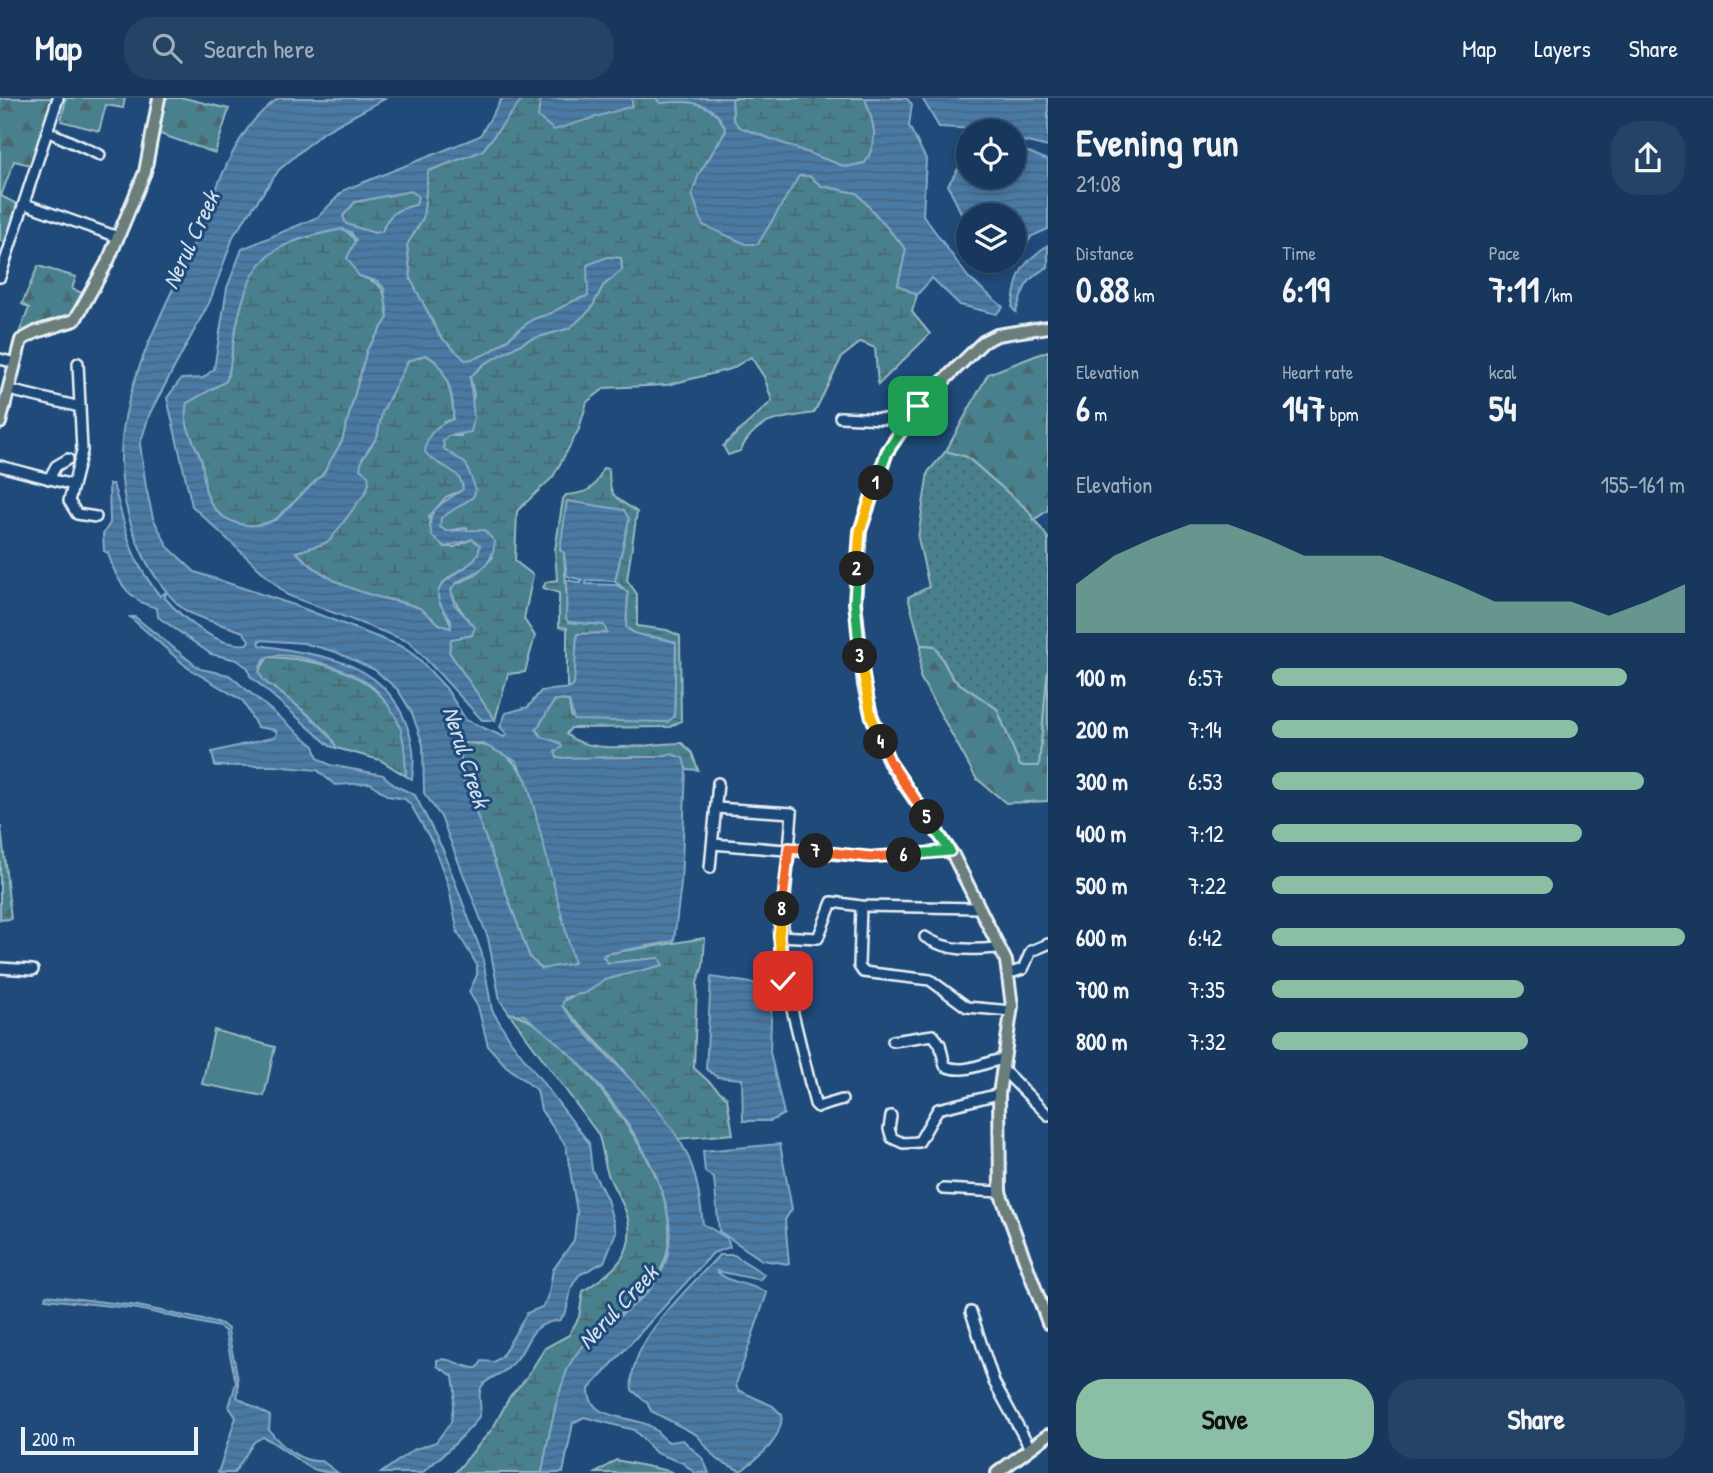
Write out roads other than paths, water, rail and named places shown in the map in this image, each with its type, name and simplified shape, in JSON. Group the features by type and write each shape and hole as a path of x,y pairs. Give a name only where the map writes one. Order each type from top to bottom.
{"main road":[{"path":"0,423 19,344 25,337 75,320 118,237 145,172 159,98"},
{"path":"1046,326 997,335 984,342 918,406 908,420 887,452 860,531 855,602 863,685 871,715 890,762 950,851 999,948 1007,974 1011,1011 999,1094 1000,1192 1048,1323"},
{"path":"998,1473 1048,1434"}],"street":[{"path":"0,277 58,98"},
{"path":"49,132 100,155"},
{"path":"25,204 118,237"},
{"path":"0,359 15,363"},
{"path":"78,363 82,451 69,501 71,509 78,514 96,517"},
{"path":"9,390 80,407"},
{"path":"840,417 908,420"},
{"path":"49,479 56,466 68,459"},
{"path":"0,466 73,485"},
{"path":"710,868 718,783"},
{"path":"716,808 791,811 779,936 783,981 815,1104 818,1107 842,1100"},
{"path":"713,844 789,848 870,857 950,851"},
{"path":"779,936 816,939 832,902 861,906 979,908"},
{"path":"861,906 859,966 863,972 930,980 967,1007 1011,1011"},
{"path":"925,937 940,947 964,950 999,948"},
{"path":"1007,974 1023,969 1031,951 1048,944"},
{"path":"0,968 33,970"},
{"path":"893,1041 933,1035 940,1044 945,1066 952,1069 1003,1065 1048,1115"},
{"path":"891,1116 889,1129 892,1138 903,1143 919,1142 938,1109 999,1094"},
{"path":"943,1189 1000,1192"},
{"path":"971,1312 994,1382 1030,1448"}],"water":[{"path":"279,98 386,98 322,133 279,170 234,235 210,301 150,413 140,444 153,518 168,547 195,572 294,605 403,647 419,659 446,688 466,720 504,737 507,734 500,727 506,713 528,707 541,691 571,688 574,685 577,634 607,633 604,625 568,622 566,617 567,580 581,583 582,580 567,576 564,553 560,550 567,501 624,510 629,519 615,581 587,580 586,584 617,585 628,593 626,627 643,636 676,643 674,717 667,722 574,720 569,701 555,700 536,730 542,737 560,743 562,747 555,752 557,758 656,757 671,754 683,758 686,769 681,884 674,941 605,954 603,957 608,963 659,958 663,965 604,980 586,993 565,997 562,1006 643,1093 673,1130 692,1168 703,1224 727,1238 730,1247 713,1253 589,1389 590,1399 602,1411 648,1425 669,1442 683,1440 703,1459 709,1473 695,1473 683,1463 656,1453 634,1430 584,1417 573,1423 563,1473 542,1473 554,1412 569,1366 584,1345 652,1287 660,1275 668,1251 669,1224 664,1197 653,1170 639,1143 607,1095 559,1044 524,1015 509,1013 500,1000 488,938 441,817 424,793 423,745 412,713 398,690 375,670 336,652 303,643 259,640 260,645 348,664 383,687 397,704 407,726 413,752 412,779 406,776 404,748 398,722 373,687 350,674 305,659 278,655 263,661 259,671 263,680 325,731 336,748 330,746 250,676 248,668 237,660 211,654 158,617 157,608 131,595 119,580 108,553 104,551 103,534 110,523 109,484 113,484 134,555 160,596 166,592 165,598 181,615 213,637 236,644 247,644 249,640 243,632 188,612 175,602 162,586 143,555 127,513 121,472 123,433 130,395 143,358 227,164 249,126","holes":["461,743 481,743 516,761 527,781 574,963 542,969 530,958 461,772"]},
{"path":"502,98 523,98 482,151 428,171 423,218 407,245 411,280 440,336 465,360 491,351 531,320 588,296 587,265 608,257 621,258 622,270 603,286 591,309 570,328 528,340 484,364 470,377 474,418 471,432 448,436 443,441 444,449 466,464 476,490 473,497 441,518 440,527 446,531 484,530 495,542 488,563 462,579 451,590 454,604 475,627 472,635 451,639 449,652 495,720 482,720 410,642 287,595 192,506 167,398 181,379 203,378 214,369 227,288 242,249 318,217 344,190 480,136","holes":["411,191 418,196 416,205 394,213 387,220 382,232 374,233 346,224 343,216 355,202","342,229 351,232 356,240 347,258 359,276 377,281 384,288 388,318 367,350 342,441 323,474 277,519 245,525 225,518 210,503 201,459 187,424 187,403 226,381 240,312 254,273 264,260 277,250 294,241","425,355 439,365 448,382 452,402 453,419 433,431 425,452 458,476 463,489 433,512 430,526 432,536 445,547 472,539 480,545 477,556 442,585 438,594 440,605 451,619 451,628 437,623 419,608 370,595 336,581 296,552 331,539 365,493 369,484 368,475 360,469 362,459 377,437 382,412 408,361"]},
{"path":"544,98 632,98 632,106 554,130 538,117 540,102"},
{"path":"656,98 732,98 733,119 739,127 846,167 865,163 873,146 873,124 865,98 906,98 912,104 909,126 926,159 923,215 956,260 956,273 965,273 1003,307 996,314 960,305 932,278 917,295 898,285 906,249 857,193 822,186 809,176 799,176 758,244 746,244 703,225 692,194 699,174 726,131 715,113 699,104 660,103"},
{"path":"922,98 1048,98 1048,147 1026,142 1026,119 956,119 956,128 939,127"},
{"path":"1026,151 1048,160 1048,229 1032,236 1026,245 1026,203 956,203 948,185 956,172 956,189 1026,189"},
{"path":"1048,245 1048,267 1026,285 1016,312 1012,308 1016,286 1020,273 1026,273 1026,264"},
{"path":"130,617 135,617 200,669 229,675 314,746 318,758 330,765 383,775 394,785 415,795 443,850 482,954 492,1010 511,1041 589,1143 592,1170 607,1199 616,1232 604,1262 579,1275 572,1286 566,1312 560,1320 539,1327 533,1332 516,1361 485,1383 480,1390 480,1412 476,1421 422,1473 381,1473 413,1450 436,1442 451,1422 455,1391 453,1376 437,1366 437,1360 477,1368 482,1361 494,1362 502,1356 527,1313 542,1307 548,1298 553,1270 574,1240 577,1212 566,1146 541,1110 537,1090 506,1066 488,1046 478,1007 469,992 477,975 477,965 458,933 448,884 432,842 411,805 405,799 388,796 370,783 335,785 317,770 273,766 215,766 212,752 275,737 277,733 275,730 257,727 243,701 188,668"},
{"path":"711,977 772,986 770,1052 784,1114 771,1121 743,1121 742,1079 717,1077 706,1069"},
{"path":"780,1144 792,1209 785,1220 789,1264 762,1260 719,1231 714,1178 705,1172 703,1151"},
{"path":"719,1255 734,1255 764,1274 760,1280 717,1271 727,1279 767,1293 736,1384 738,1390 773,1406 782,1415 774,1441 741,1471 716,1459 697,1435 651,1411 647,1403 632,1390 633,1372 649,1335"},
{"path":"46,1295 138,1306 222,1324 228,1329 237,1374 237,1397 270,1416 269,1430 286,1448 299,1457 322,1461 338,1473 325,1472 306,1465 263,1437 254,1442 234,1473 218,1473 236,1417 229,1407 236,1383 225,1331 219,1327 138,1309 45,1299"}],"water label":[{"name":"Nerul Creek","path":"191,240"},
{"name":"Nerul Creek","path":"466,757"},
{"name":"Nerul Creek","path":"618,1307"}]}
